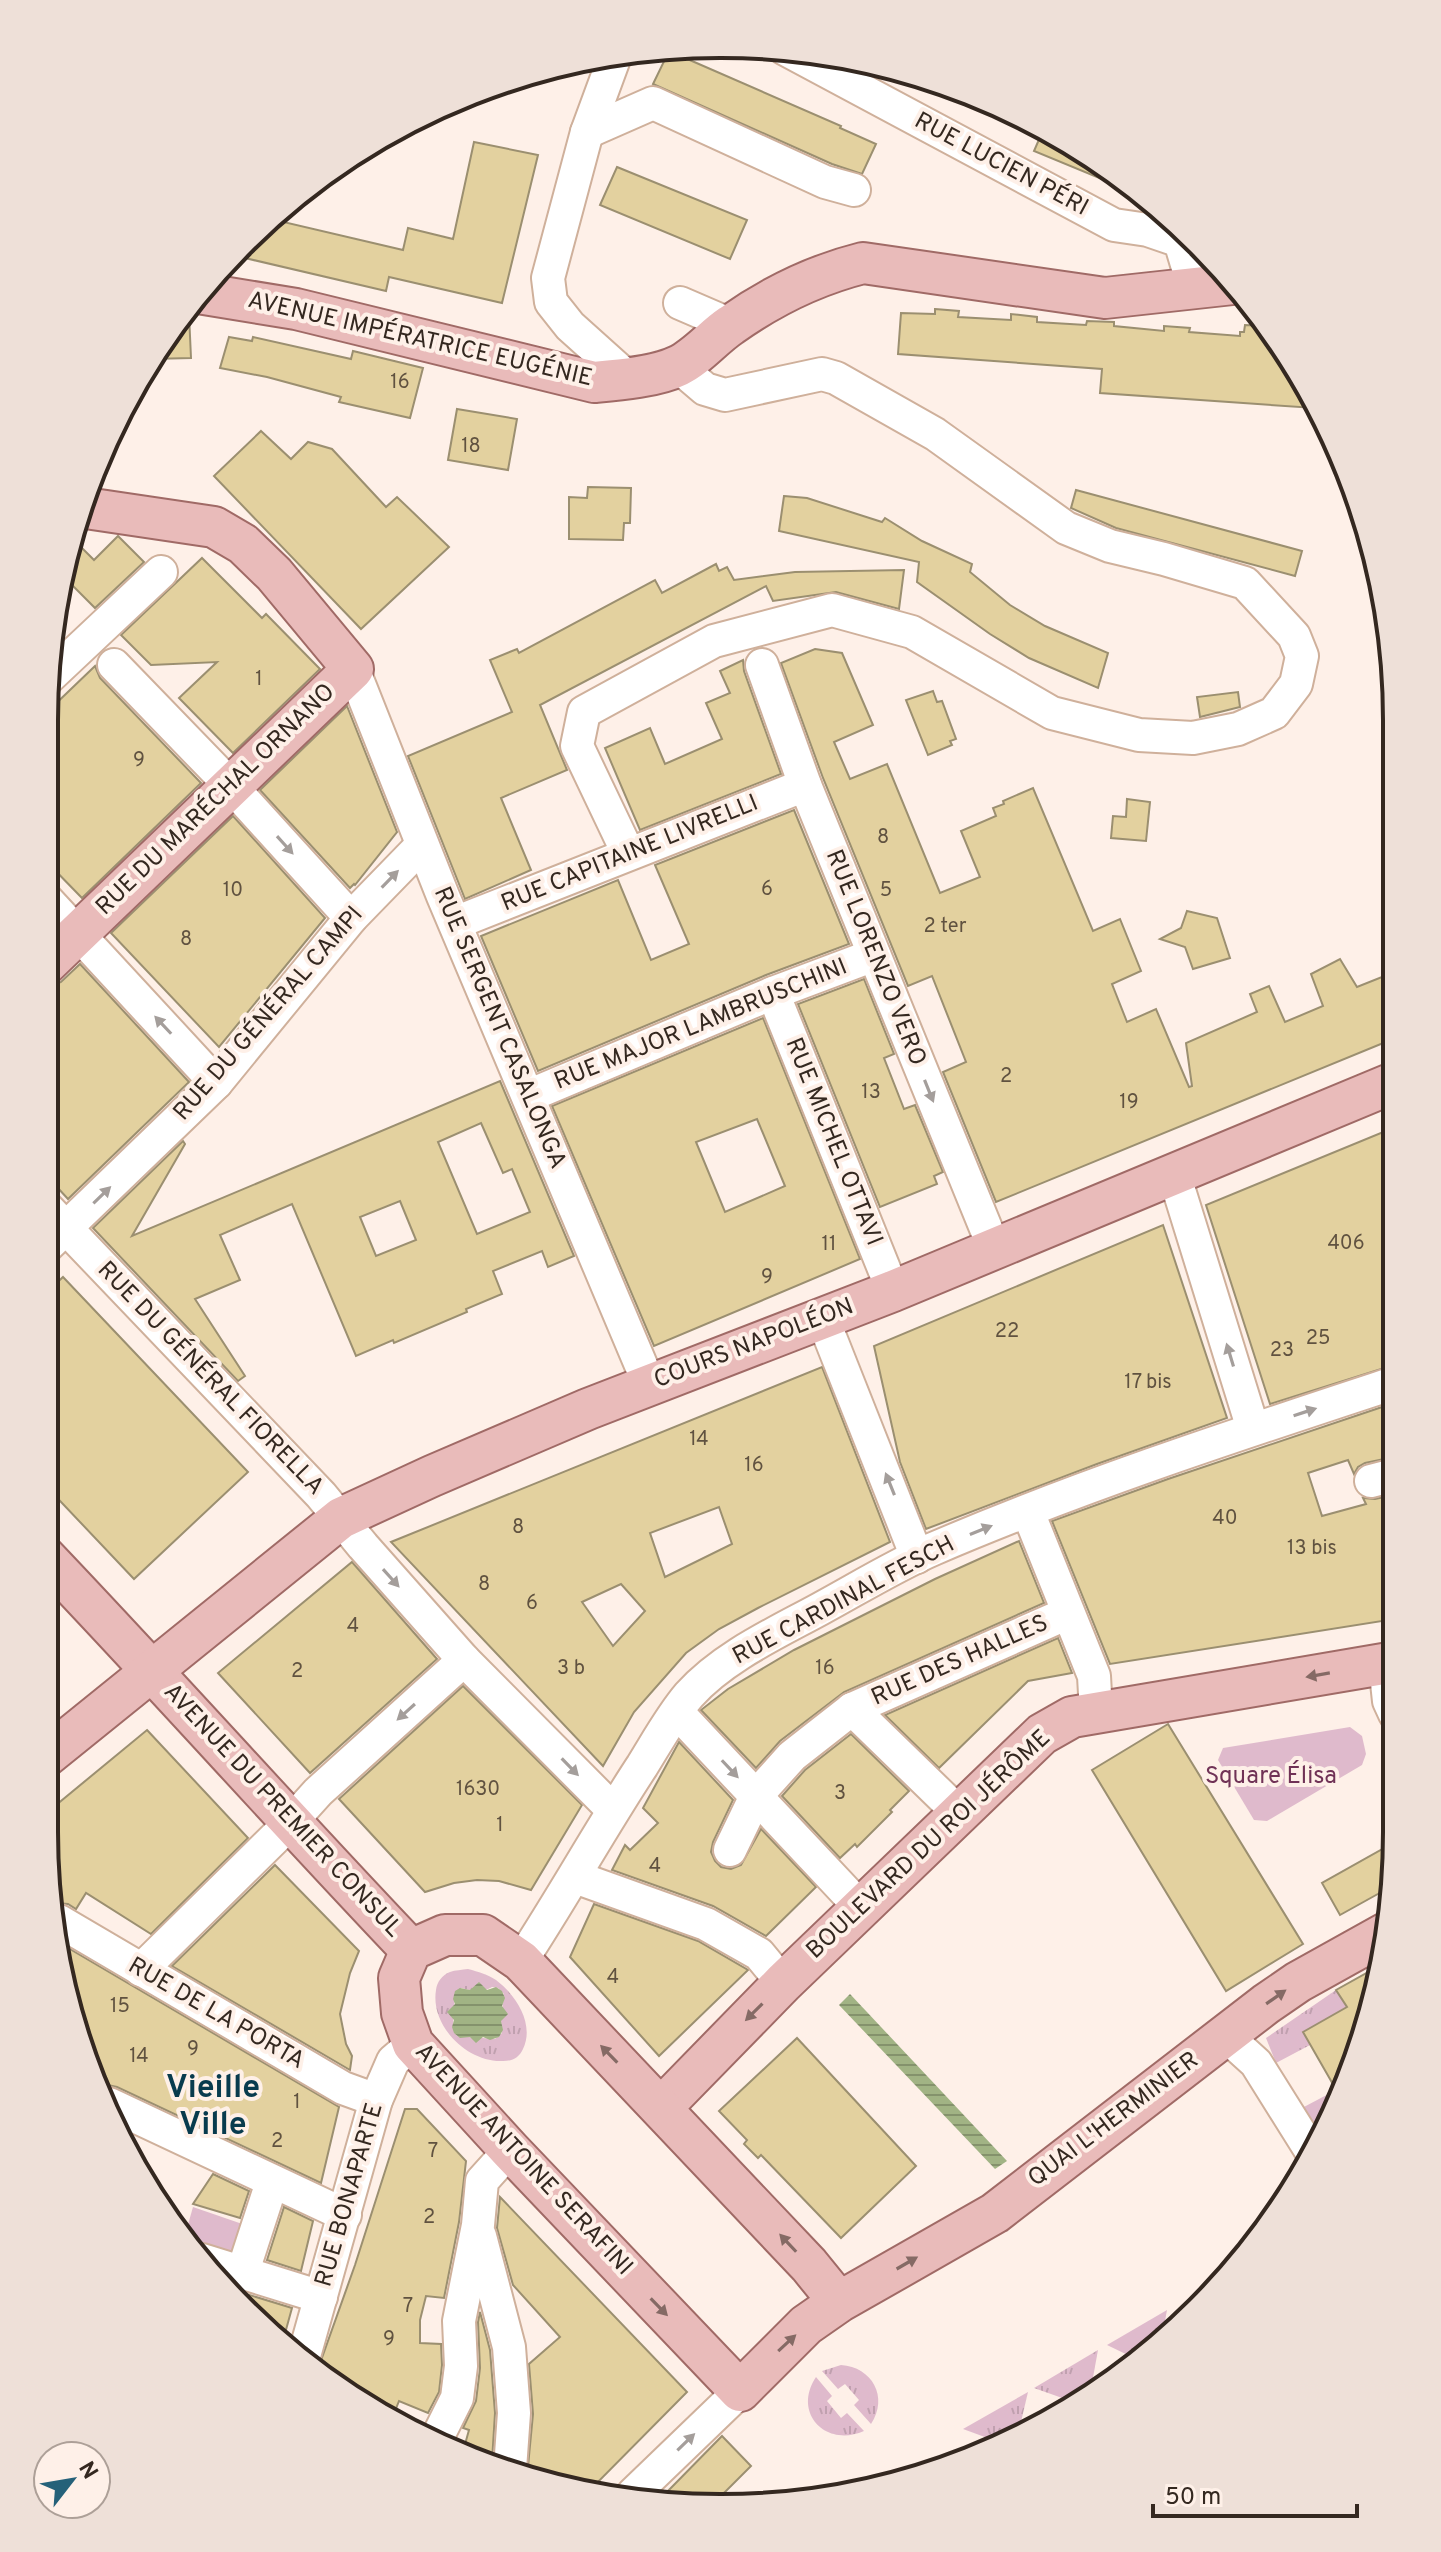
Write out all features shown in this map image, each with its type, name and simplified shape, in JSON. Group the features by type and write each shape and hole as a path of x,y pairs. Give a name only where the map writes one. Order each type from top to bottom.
{"main road":[{"name":"AVENUE IMPÉRATRICE EUGÉNIE","path":"213,295 296,309 594,382 629,379 678,366 731,325 782,292 835,270 863,263 1105,298 1220,285"},
{"path":"93,509 214,527 243,544 274,574 353,669"},
{"name":"RUE DU MARÉCHAL ORNANO","path":"58,952 353,669"},
{"name":"COURS NAPOLÉON","path":"58,1747 341,1518 649,1384 893,1291 1383,1087"},
{"name":"AVENUE DU PREMIER CONSUL","path":"58,1571 411,1950"},
{"name":"BOULEVARD DU ROI JÉRÔME","path":"661,2108 783,1983 1042,1734 1072,1717 1096,1712 1383,1664"},
{"path":"411,1950 445,1935 483,1935 521,1961 809,2265 839,2302"},
{"name":"QUAI L'HERMINIER","path":"740,2391 806,2325 839,2302 995,2213 1298,1982 1373,1940"},
{"name":"AVENUE ANTOINE SERAFINI","path":"411,1950 399,1978 402,2013 413,2044 740,2391"}],"street":[{"name":"RUE LUCIEN PÉRI","path":"816,65 1114,225 1148,230 1176,240"},
{"path":"611,68 587,132 548,278 551,302 570,326 629,379"},
{"path":"587,132 653,103 825,182 854,190"},
{"name":"RUE LUCIEN PÉRI","path":"1181,245 1194,288"},
{"path":"680,303 731,325"},
{"path":"628,853 577,746 584,712 714,641 766,625 832,610 912,632 1052,713 1139,735 1193,738 1238,729 1274,713 1296,684 1302,656 1294,636 1245,583 1110,546 1066,528 935,434 836,378 822,374 725,395 705,389 678,366"},
{"path":"60,666 161,572"},
{"path":"114,665 232,787 351,918"},
{"name":"RUE LORENZO VERO","path":"762,665 805,785 994,1248"},
{"name":"RUE SERGENT CASALONGA","path":"353,669 422,845 649,1384"},
{"name":"RUE CAPITAINE LIVRELLI","path":"455,923 805,785"},
{"name":"RUE DU GÉNÉRAL CAMPI","path":"58,1223 216,1083 351,918 422,845"},
{"path":"58,911 216,1083"},
{"name":"RUE MAJOR LAMBRUSCHINI","path":"528,1096 773,993 874,955"},
{"name":"RUE MICHEL OTTAVI","path":"773,993 893,1291"},
{"path":"1174,1174 1253,1429"},
{"name":"RUE DU GÉNÉRAL FIORELLA","path":"58,1234 341,1518 464,1660 613,1810"},
{"path":"822,1317 917,1557"},
{"name":"RUE CARDINAL FESCH","path":"521,1961 575,1877 613,1810 689,1694 722,1666 917,1557 1028,1512 1253,1429 1383,1387"},
{"path":"1028,1512 1094,1676 1096,1712"},
{"name":"RUE DES HALLES","path":"730,1850 756,1796 792,1756 852,1709 1068,1613"},
{"path":"141,1970 318,1792 464,1660"},
{"name":"RUE DES HALLES","path":"852,1709 959,1813"},
{"path":"677,1712 861,1908"},
{"path":"575,1877 706,1924 759,1954 783,1983"},
{"name":"RUE DE LA PORTA","path":"65,1925 343,2088 376,2100"},
{"path":"1225,2035 1256,2063 1306,2142"},
{"name":"RUE BONAPARTE","path":"306,2348 376,2100 393,2061 413,2044"},
{"path":"119,2109 345,2215"},
{"path":"440,2432 457,2398 461,2366 459,2321 478,2225 482,2181 510,2150"},
{"path":"243,2271 272,2182"},
{"path":"478,2225 509,2347 514,2413 511,2460"},
{"path":"219,2265 321,2297"},
{"path":"639,2489 740,2391"}],"green space":[{"name":"Square Élisa","path":"1350,1727 1362,1736 1366,1754 1362,1765 1267,1821 1254,1820 1218,1760 1223,1748"},
{"path":"468,1969 496,1980 522,2011 526,2039 515,2058 503,2061 477,2056 454,2040 445,2029 436,2003 437,1984 447,1973","holes":["461,1988 477,1991 498,1988 504,1994 502,2033 495,2039 457,2036 453,2024 455,1992"]},
{"path":"1336,1990 1347,2007 1303,2032 1310,2045 1276,2063 1266,2038"},
{"path":"1329,2094 1313,2128 1302,2108"},
{"path":"193,2207 251,2227 239,2262 211,2255 188,2225"},
{"path":"1167,2310 1165,2323 1127,2355 1107,2345"},
{"path":"1098,2350 1093,2379 1063,2398 1034,2388"},
{"path":"841,2365 861,2371 874,2385 878,2404 871,2424 854,2405 859,2400 845,2384 838,2389 822,2371"},
{"path":"816,2377 832,2396 827,2401 841,2418 847,2413 864,2431 837,2435 817,2424 808,2403"},
{"path":"1028,2392 1021,2422 987,2438 963,2429"}],"shaded area":[{"path":"479,1982 487,1990 496,1987 502,1991 505,1998 502,2006 508,2014 501,2021 503,2030 499,2037 490,2040 483,2037 476,2043 470,2037 460,2038 454,2033 454,2020 447,2012 455,2004 455,1991 460,1988 470,1990"},
{"path":"850,1994 1007,2161 995,2169 839,2005"}],"building":[{"path":"687,59 876,144 862,174 832,164 653,84 664,60"},
{"path":"1039,140 1101,179 1034,151"},
{"path":"474,142 538,155 502,303 389,277 386,291 246,258 284,222 403,250 408,228 453,239"},
{"path":"617,167 747,220 730,259 600,205"},
{"path":"935,309 959,311 958,317 1011,320 1011,314 1037,317 1037,322 1086,325 1087,321 1114,322 1114,326 1164,331 1164,326 1190,328 1189,332 1240,336 1245,325 1252,325 1304,407 1100,393 1102,369 898,354 901,313 935,314"},
{"path":"189,325 191,358 166,359"},
{"path":"229,337 252,341 253,337 351,359 353,351 423,368 410,418 339,402 341,397 267,377 220,368"},
{"path":"457,409 517,419 508,470 448,460"},
{"path":"261,431 291,459 308,442 332,449 386,507 397,497 449,547 361,629 214,476"},
{"path":"588,487 631,488 630,523 624,523 623,540 569,539 569,497 587,498"},
{"path":"1076,490 1302,551 1295,576 1116,528 1071,508"},
{"path":"784,496 807,498 882,522 885,518 922,541 972,564 970,572 1010,605 1045,626 1108,653 1098,688 1029,658 990,634 917,582 919,562 779,531"},
{"path":"118,536 144,562 95,608 72,585 81,547 94,560"},
{"path":"202,558 262,618 266,614 320,669 233,753 179,698 217,662 151,665 121,635"},
{"path":"716,564 719,571 727,567 734,580 795,572 904,570 899,609 836,592 773,601 766,586 540,705 567,770 501,798 531,870 465,899 408,756 512,712 490,660 517,649 519,653 655,580 662,593"},
{"path":"815,649 842,653 873,725 834,742 850,779 887,764 940,893 980,877 961,831 996,816 993,808 1033,788 1093,931 1120,919 1141,971 1112,984 1127,1022 1156,1009 1189,1087 1192,1086 1186,1043 1257,1012 1250,994 1269,986 1285,1022 1323,1006 1311,974 1340,959 1357,987 1383,977 1383,1043 996,1202 943,1072 966,1062 932,976 908,986 823,778 781,663"},
{"path":"743,660 744,671 781,774 640,830 605,748 650,728 665,764 722,739 706,703 730,693 720,671"},
{"path":"95,666 100,678 201,783 82,898 58,873 58,701"},
{"path":"933,691 937,702 942,701 956,739 950,741 952,745 928,755 906,700"},
{"path":"1238,692 1240,707 1200,717 1197,697"},
{"path":"347,706 397,832 350,888 260,790"},
{"path":"1127,799 1150,802 1146,841 1111,838 1113,816 1126,817"},
{"path":"794,810 849,944 766,975 538,1071 481,936 618,880 651,960 689,944 655,865"},
{"path":"233,816 325,918 219,1047 111,933"},
{"path":"1187,911 1217,918 1230,958 1193,969 1185,947 1160,939 1181,928"},
{"path":"80,964 189,1082 68,1199 58,1188 58,983"},
{"path":"864,979 894,1054 884,1058 904,1109 915,1105 943,1172 934,1176 937,1184 880,1207 798,1004"},
{"path":"763,1018 860,1259 654,1346 552,1106","holes":["757,1119 785,1186 725,1212 696,1142"]},
{"path":"500,1081 574,1256 548,1267 542,1251 493,1271 502,1294 394,1343 393,1340 356,1356 292,1204 220,1235 240,1280 195,1299 245,1376 238,1381 93,1228 183,1141 185,1144 132,1236","holes":["481,1123 503,1173 512,1169 530,1212 477,1234 438,1142","400,1201 416,1240 376,1256 360,1217"]},
{"path":"1383,1132 1383,1368 1270,1404 1206,1205"},
{"path":"1163,1225 1227,1418 926,1529 900,1462 874,1346"},
{"path":"63,1277 248,1472 134,1579 58,1499 58,1282"},
{"path":"822,1367 890,1542 719,1629 686,1653 634,1712 603,1766 391,1542","holes":["719,1507 732,1544 665,1577 650,1533","621,1584 645,1611 613,1646 582,1602"]},
{"path":"1383,1407 1383,1459 1365,1463 1354,1474 1348,1460 1308,1473 1322,1516 1366,1504 1363,1498 1383,1497 1383,1621 1110,1664 1052,1521"},
{"path":"1019,1541 1044,1603 844,1692 780,1741 756,1768 701,1710 728,1689 794,1650 935,1579"},
{"path":"352,1562 437,1659 310,1773 218,1673"},
{"path":"1058,1638 1072,1673 1028,1681 939,1768 885,1715"},
{"path":"463,1686 582,1805 531,1890 499,1881 477,1880 425,1892 339,1799"},
{"path":"1168,1724 1303,1944 1226,1991 1092,1770"},
{"path":"147,1730 248,1838 151,1934 86,1893 76,1909 62,1904 58,1803"},
{"path":"851,1734 909,1791 857,1847 855,1844 840,1858 782,1796 805,1770"},
{"path":"679,1742 733,1800 713,1842 711,1852 715,1861 721,1867 731,1869 741,1865 761,1829 816,1887 766,1936 713,1906 612,1870 625,1845 630,1850 658,1823 643,1808"},
{"path":"1383,1849 1380,1893 1340,1915 1322,1883"},
{"path":"275,1865 359,1951 340,2014 346,2044 352,2056 350,2070 172,1966"},
{"path":"594,1904 698,1941 748,1970 659,2056 570,1957"},
{"path":"69,1949 339,2107 321,2183 108,2085 93,2044"},
{"path":"1367,1973 1333,2085 1303,2032 1347,2007 1336,1990"},
{"path":"797,2038 916,2166 841,2238 761,2155 758,2158 744,2144 747,2140 719,2111"},
{"path":"405,2109 417,2109 466,2161 459,2222 444,2298 426,2296 420,2320 420,2343 441,2344 439,2392 428,2413 399,2401 396,2409 321,2360"},
{"path":"213,2174 249,2191 240,2218 193,2204"},
{"path":"500,2197 687,2392 598,2482 528,2465 533,2414 529,2364 560,2337 513,2285 497,2228"},
{"path":"284,2207 313,2221 301,2271 267,2260"},
{"path":"246,2294 292,2308 286,2331"},
{"path":"480,2312 490,2350 495,2413 492,2453 465,2443 469,2430 463,2428 476,2401 480,2368"},
{"path":"722,2436 751,2466 723,2494 667,2492"}],"district":[{"name":"Vieille Ville","path":"213,2108"}]}
